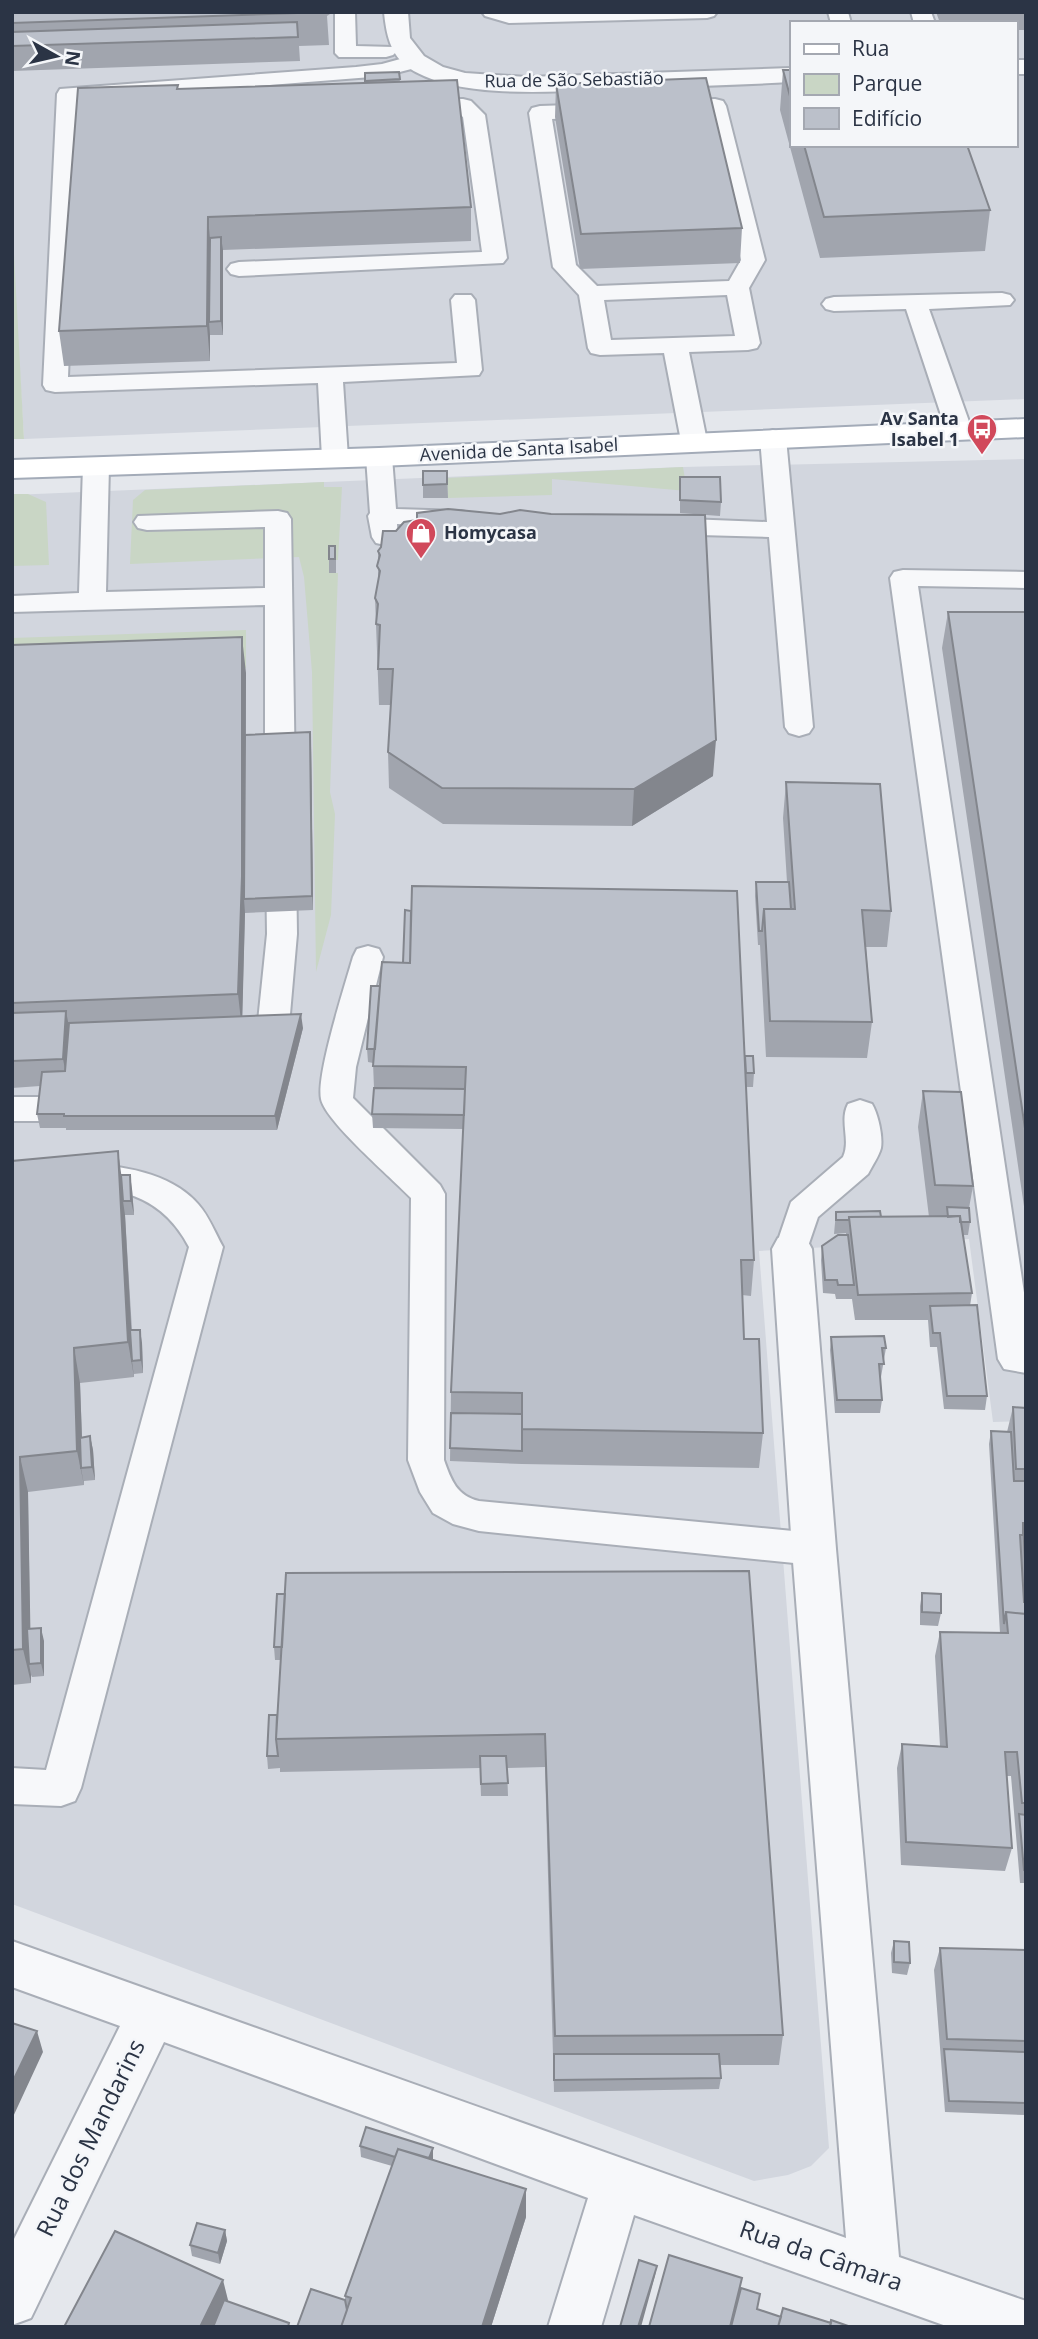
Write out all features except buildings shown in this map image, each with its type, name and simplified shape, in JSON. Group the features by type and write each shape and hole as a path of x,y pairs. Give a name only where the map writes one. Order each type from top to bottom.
{"main road":[{"name":"Avenida de Santa Isabel","path":"12,469 379,457 1026,428"}],"street":[{"path":"396,12 398,38 410,55"},
{"name":"Rua de São Sebastião","path":"410,55 434,72 491,83 790,75"},
{"path":"792,1248 814,1549 875,2276"},
{"name":"Rua da Câmara","path":"12,1964 618,2184 1025,2327"},
{"name":"Rua dos Mandarins","path":"12,2299 152,2014"},
{"path":"574,2327 618,2184"}],"lane":[{"path":"345,12 345,53 410,55"},
{"path":"492,12 509,17 707,12"},
{"path":"410,55 370,72 68,94 55,386 470,370 463,300"},
{"path":"219,83 222,108"},
{"path":"239,268 495,258 474,115 470,110 455,105 386,106"},
{"path":"621,110 540,113 565,267 591,293 600,348 748,343 737,288 753,260 715,106 648,109"},
{"path":"591,293 737,288"},
{"path":"834,304 1002,300"},
{"path":"915,302 959,430"},
{"path":"675,345 694,441"},
{"path":"330,375 335,458"},
{"path":"773,438 799,727"},
{"path":"379,457 383,527 492,520"},
{"path":"92,601 96,466"},
{"path":"147,522 278,519 282,934 268,1080 261,1088"},
{"path":"644,525 782,530"},
{"path":"1026,580 903,578 1016,1359 1026,1359"},
{"path":"12,604 278,596"},
{"path":"368,957 340,1067 337,1099 345,1112 428,1194 426,1460 432,1485 444,1503 469,1515 814,1549"},
{"path":"12,1109 105,1109"},
{"path":"792,1248 803,1211 856,1165 864,1148 860,1112"},
{"path":"12,1180 95,1176 129,1179 162,1192 186,1212 206,1247 61,1788 12,1786"}],"shaded area":[{"path":"12,12 1026,12 1026,399 24,439 12,245"},
{"path":"1026,459 1026,1421 993,1422 969,1239 759,1251 829,2148 811,2166 788,2175 754,2181 12,1904 12,495 683,467"}],"green space":[{"path":"12,217 24,439 12,439"},
{"path":"683,467 687,491 552,479 552,495 448,498 447,484 425,479"},
{"path":"324,482 324,487 342,487 338,560 330,560 330,573 338,573 330,792 335,814 331,915 316,972 312,672 304,577 299,557 130,564 133,500 145,490"},
{"path":"12,494 28,494 46,502 49,565 12,566"},
{"path":"246,630 246,668 12,677 12,638"}],"place":[{"name":"Av Santa Isabel 1","path":"982,456"},
{"name":"Homycasa","path":"421,560"}]}
